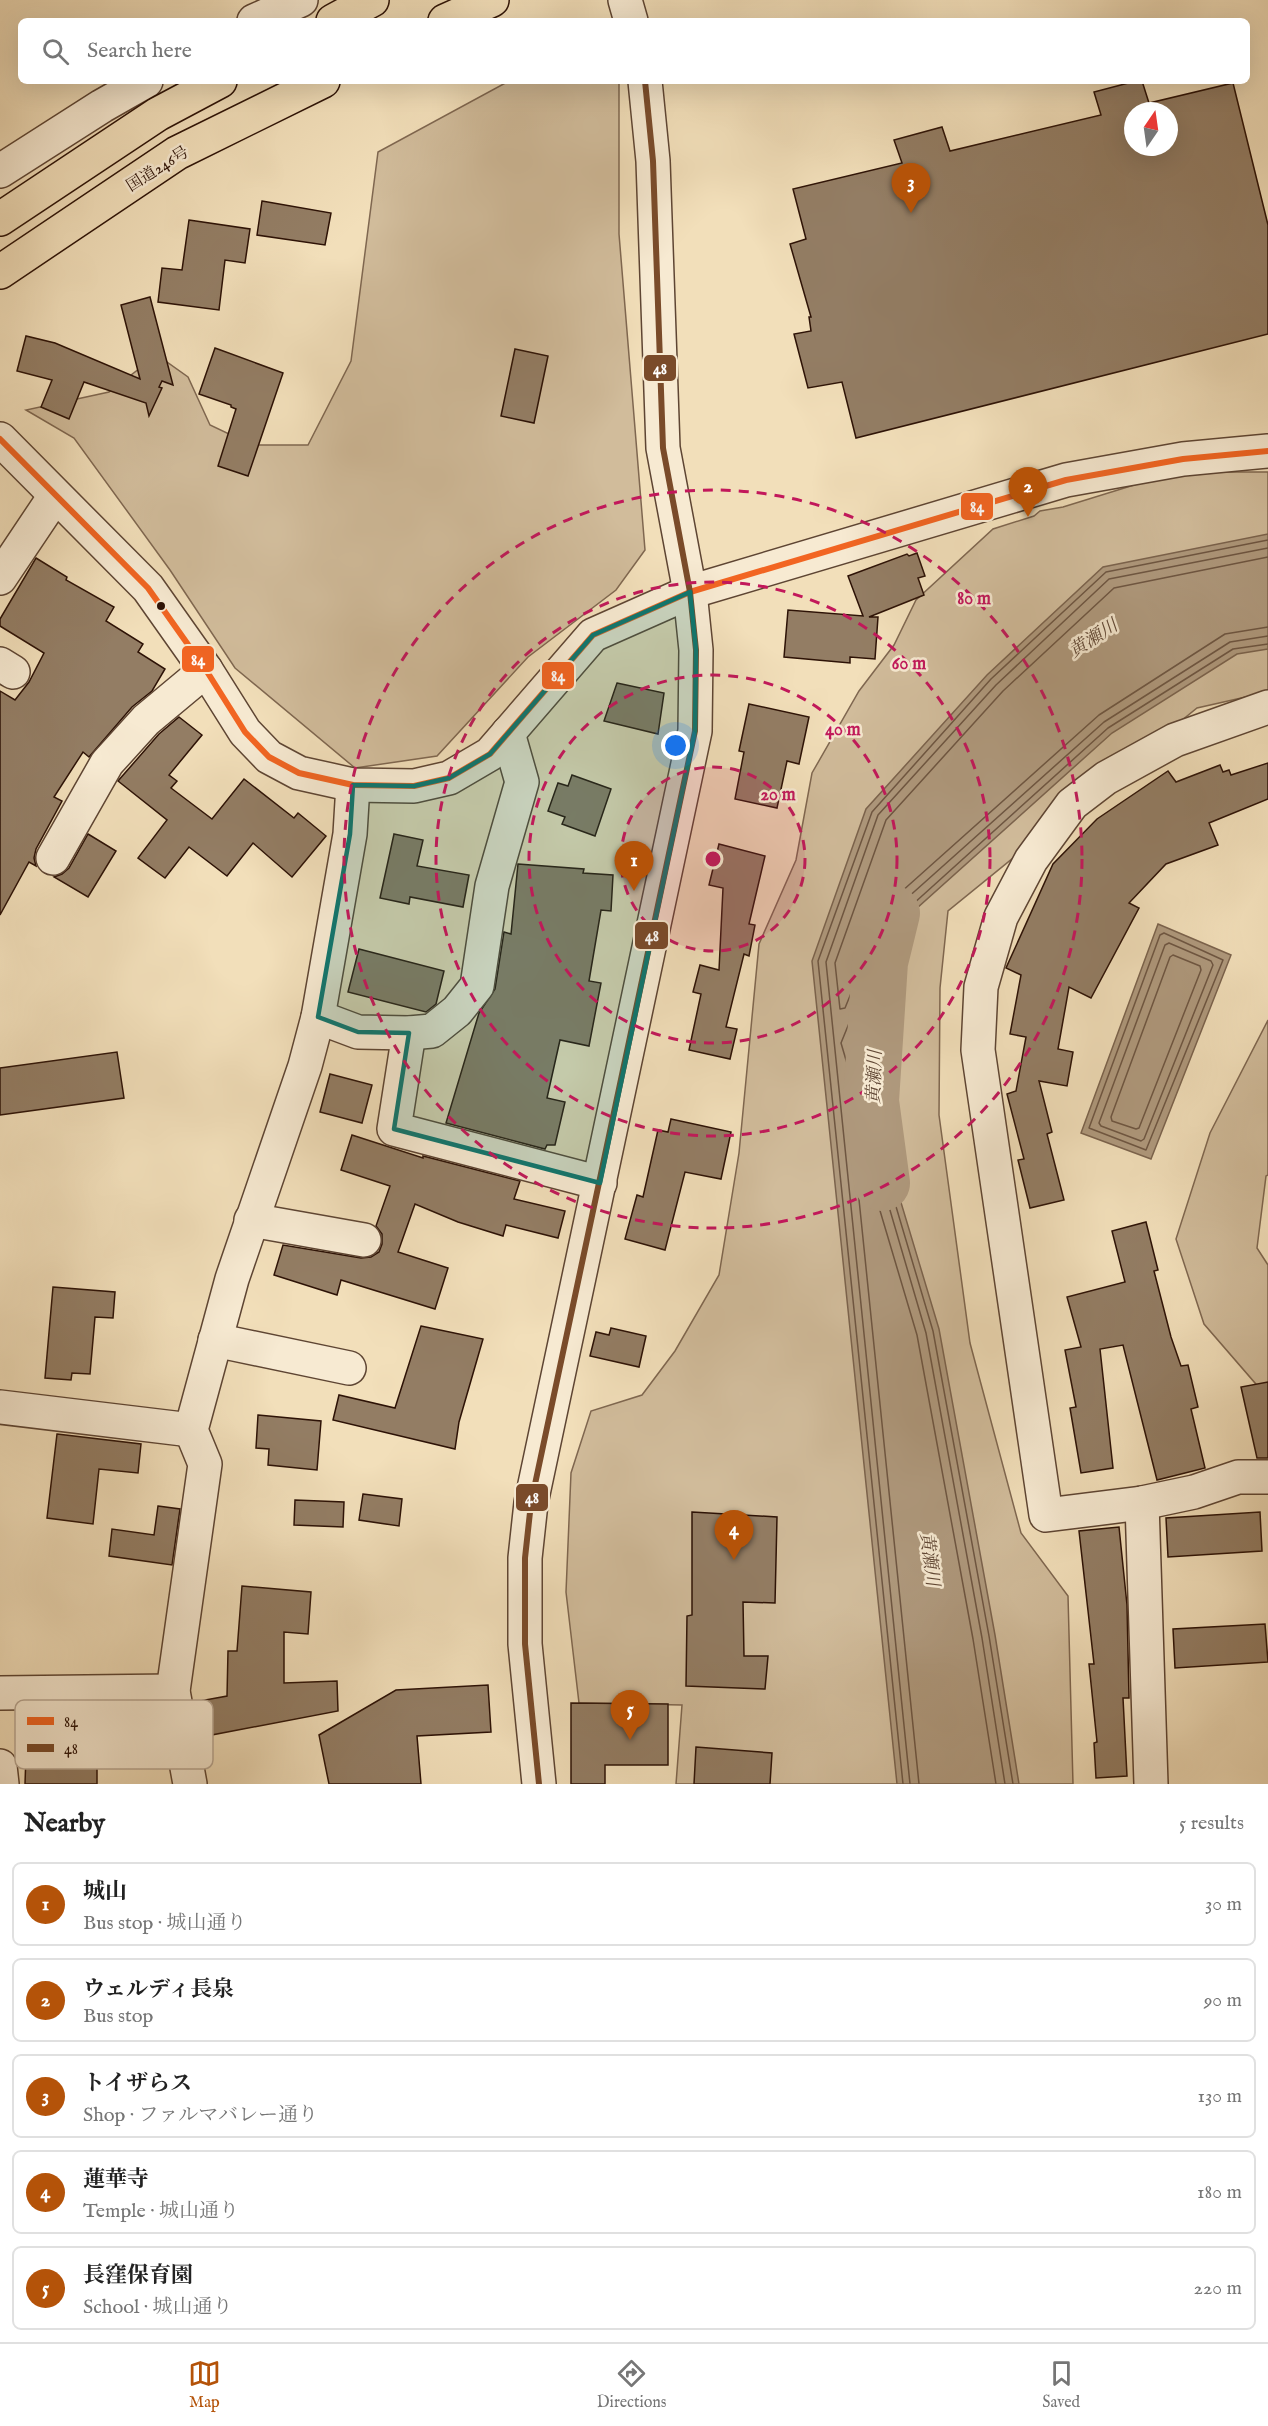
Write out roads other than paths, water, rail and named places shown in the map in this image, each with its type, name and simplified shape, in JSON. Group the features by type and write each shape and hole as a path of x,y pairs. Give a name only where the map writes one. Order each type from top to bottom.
{"highway":[{"path":"339,18 372,0"},
{"path":"452,18 492,0"},
{"path":"0,219 158,114 214,84"},
{"name":"国道246号","path":"0,272 177,153 317,84"}],"street":[{"path":"261,18 301,0"},
{"path":"625,0 630,18"},
{"path":"0,171 141,84"},
{"path":"539,1784 525,1644 525,1558 531,1503 695,731 696,650 690,592 663,448 653,162 645,84"},
{"path":"0,439 148,588 206,670 245,732 269,757 298,773 353,785 414,786 450,778 490,754 592,635 690,592 1065,480 1183,459 1268,451"},
{"path":"0,578 55,496"},
{"path":"53,858 107,763 146,720 206,670"},
{"path":"1268,706 1174,740 1106,778 1072,804 1031,860 1001,917 981,987 978,1050 1046,1515 1142,1503 1194,1492 1239,1477 1268,1477"},
{"path":"318,1017 358,1032 432,1031 457,1011 477,986 492,886 522,782 508,733"},
{"path":"175,1700 173,1691 204,1464 191,1430 251,1220 305,1066 318,1017 350,834 353,785"},
{"path":"409,1033 394,1129 600,1183"},
{"path":"251,1220 364,1240"},
{"path":"215,1340 349,1368"},
{"path":"0,1407 191,1430"},
{"path":"1142,1503 1151,1784"},
{"path":"0,1693 173,1691"},
{"path":"0,1766 2,1784"},
{"path":"187,1769 190,1784"}],"water":[{"path":"1268,534 1268,649 1237,654 1112,733 906,918 854,1046 939,1329 995,1635 1019,1784 897,1784 812,961 866,809 987,675 1103,567"},
{"path":"1158,924 1231,955 1151,1159 1081,1133"}],"waterway":[{"name":"黄瀬川","path":"882,1183 871,1101 880,962 892,913"}],"place":[{"name":"トイザらス","path":"911,213"},
{"name":"ウェルディ長泉","path":"1028,517"},
{"name":"城山","path":"634,891"},
{"name":"蓮華寺","path":"734,1560"},
{"name":"長窪保育園","path":"630,1740"}]}
